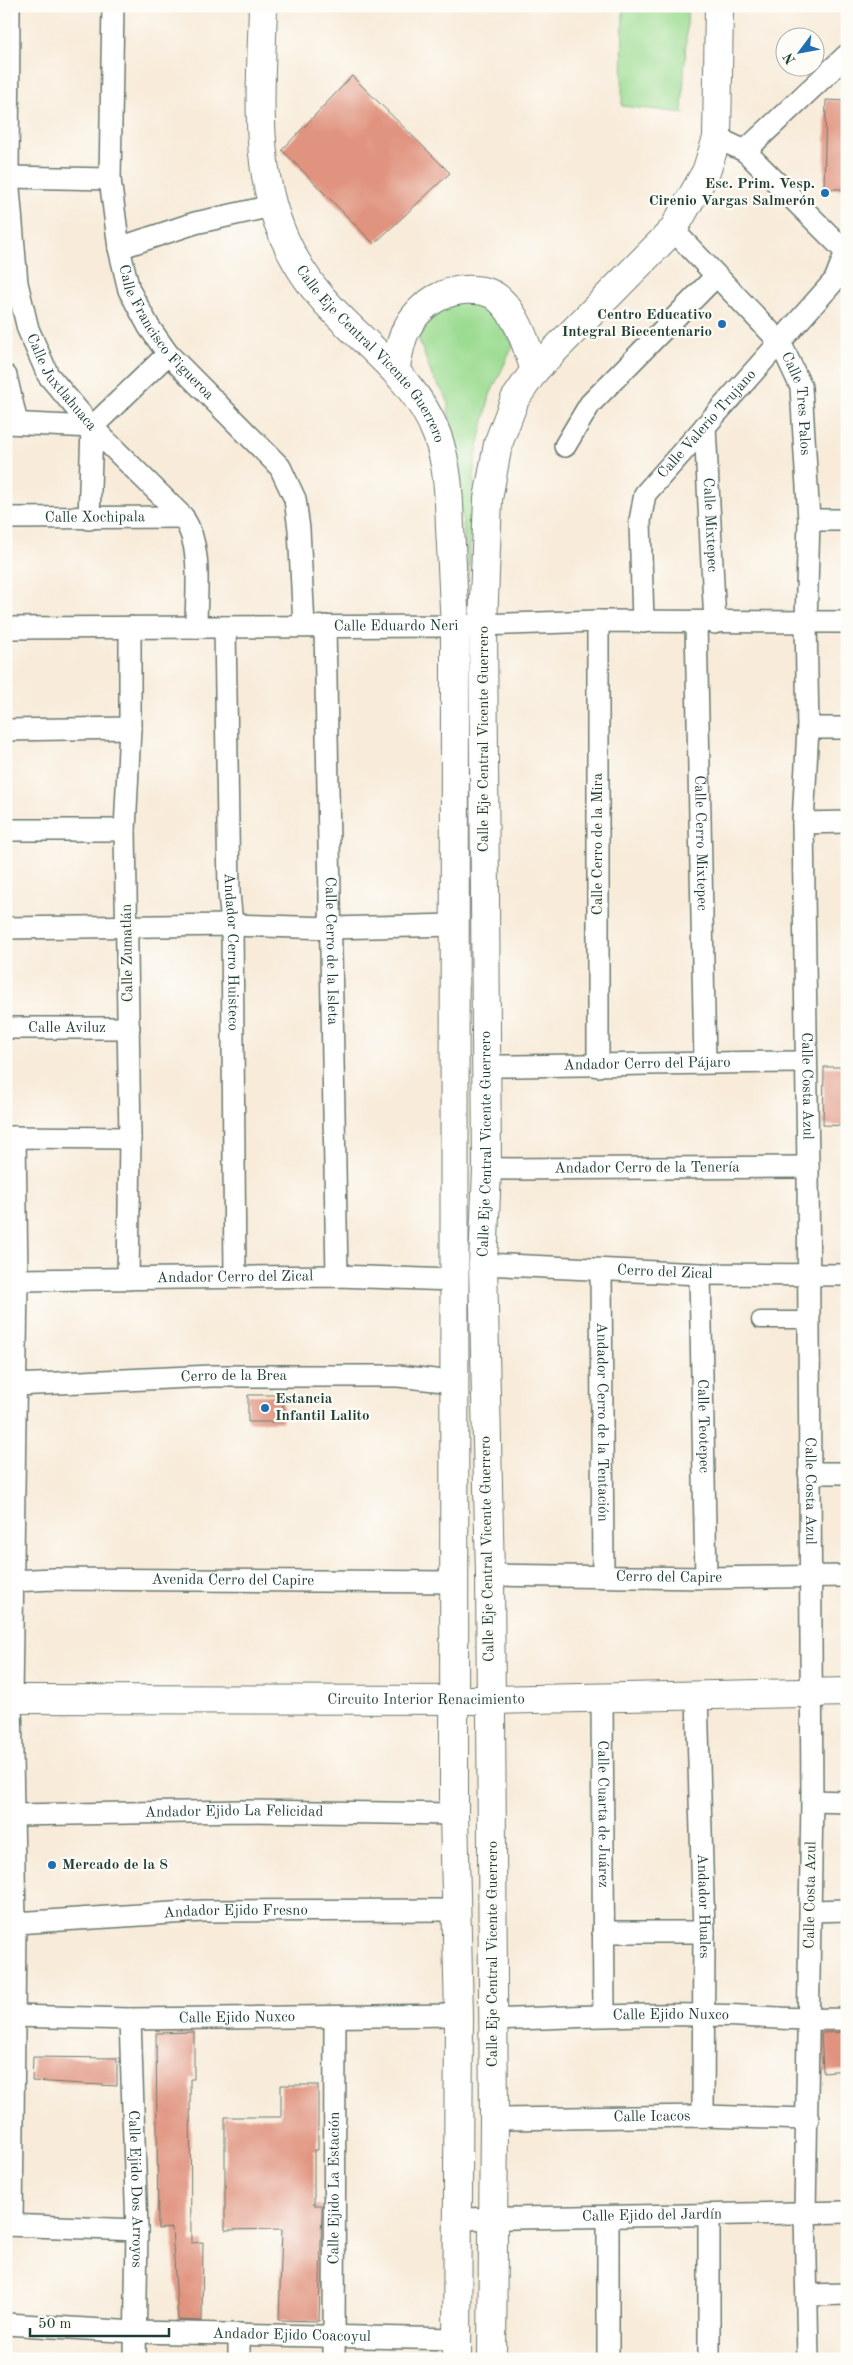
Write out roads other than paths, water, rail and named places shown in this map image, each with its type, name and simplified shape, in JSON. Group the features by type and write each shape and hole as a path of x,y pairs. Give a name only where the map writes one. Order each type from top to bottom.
{"main road":[{"name":"Calle Eje Central Vicente Guerrero","path":"263,6 260,121 263,165 272,206 296,265 333,310 395,371 424,404 438,435 447,472 455,626 453,1382 454,1814 459,2015 457,2349"},
{"name":"Calle Eje Central Vicente Guerrero","path":"492,2359 494,2119 490,1575 484,1264 487,1169 487,1066 482,624 488,499 498,444 515,399 535,370 672,230 706,172 717,138 719,6"},
{"path":"395,371 405,331 418,312 446,292 460,289 482,290 498,298 518,324 535,370"},
{"name":"Circuito Interior Renacimiento","path":"9,1699 454,1701 847,1692"}],"street":[{"name":"Calle Juxtlahuaca","path":"9,6 7,177 16,283 28,329 48,375 92,427 183,517 190,528 195,545 196,627"},
{"name":"Calle Francisco Figueroa","path":"114,6 110,180 119,248 129,290 149,326 168,354 280,467 294,499 299,528 304,626"},
{"path":"745,151 847,55"},
{"path":"717,138 745,151 846,253"},
{"path":"7,177 110,180"},
{"path":"119,248 195,223 272,206"},
{"name":"Calle Tres Palos","path":"672,230 780,342 802,387 809,520 806,622"},
{"name":"Calle Valerio Trujano","path":"643,622 640,521 645,494 835,280 846,253"},
{"path":"565,446 590,404 716,276"},
{"path":"89,519 92,427 168,354"},
{"path":"6,376 12,423 92,427"},
{"name":"Calle Mixtepec","path":"705,426 706,623"},
{"name":"Calle Xochipala","path":"6,518 183,517"},
{"path":"809,520 847,520"},
{"name":"Calle Eduardo Neri","path":"6,628 455,626 598,621 706,623 847,622"},
{"name":"Calle Cerro de la Mira","path":"598,621 598,1066"},
{"name":"Calle Costa Azul","path":"806,622 808,728 803,823 808,1167 812,1801 810,2021 805,2213 808,2359"},
{"name":"Calle Cerro Mixtepec","path":"705,1062 706,623"},
{"name":"Calle Cerro de la Isleta","path":"325,626 337,1276"},
{"name":"Calle Zumatlán","path":"128,1279 130,1138 126,830 130,728 130,627"},
{"name":"Andador Cerro Huisteco","path":"225,627 229,893 232,925 235,1276"},
{"path":"6,730 130,728"},
{"path":"808,728 847,728"},
{"path":"803,823 847,822"},
{"path":"6,830 126,830"},
{"path":"6,928 128,928 232,925 330,928 455,925"},
{"name":"Calle Aviluz","path":"6,1028 129,1028"},
{"name":"Andador Cerro del Pájaro","path":"487,1066 806,1062"},
{"path":"130,1138 10,1137 17,1280 13,1581 9,1699 14,1815 15,1923 9,2225 136,2230"},
{"name":"Andador Cerro de la Tenería","path":"487,1169 808,1167"},
{"name":"Cerro del Zical","path":"484,1264 700,1274 847,1275"},
{"name":"Andador Cerro de la Tentación","path":"601,1270 603,1576"},
{"name":"Calle Teotepec","path":"700,1274 706,1578"},
{"name":"Andador Cerro del Zical","path":"17,1280 337,1276 453,1280"},
{"path":"760,1320 809,1320"},
{"name":"Cerro de la Brea","path":"15,1385 212,1376 398,1376 453,1382"},
{"path":"810,1473 847,1473"},
{"name":"Cerro del Capire","path":"490,1575 706,1578 847,1576"},
{"name":"Avenida Cerro del Capire","path":"13,1581 52,1578 454,1582"},
{"name":"Andador Huales","path":"696,1696 704,1932 703,2116"},
{"name":"Calle Cuarta de Juárez","path":"602,1698 604,2015"},
{"path":"812,1801 847,1802"},
{"name":"Andador Ejido La Felicidad","path":"14,1815 244,1811 454,1814"},
{"name":"Andador Ejido Fresno","path":"15,1923 203,1911 457,1910"},
{"path":"811,1910 847,1910"},
{"path":"603,1932 704,1932"},
{"name":"Calle Ejido Nuxco","path":"14,2016 130,2019 459,2015"},
{"name":"Calle Ejido Nuxco","path":"493,2020 604,2015 704,2015 810,2021 847,2020"},
{"name":"Calle Ejido La Estación","path":"334,2359 335,2017"},
{"name":"Calle Ejido Dos Arroyos","path":"130,2019 136,2230 135,2359"},
{"name":"Calle Icacos","path":"494,2119 703,2116 808,2119"},
{"name":"Calle Ejido del Jardín","path":"458,2219 608,2218 847,2212"},
{"path":"709,2216 709,2359"},
{"path":"608,2218 608,2359"},
{"path":"807,2295 847,2294"},
{"name":"Andador Ejido Coacoyul","path":"6,2324 135,2332 334,2336 457,2349"},
{"path":"239,2334 239,2359"}],"place":[{"name":"Esc. Prim. Vesp. Cirenio Vargas Salmerón","path":"825,193"},
{"name":"Centro Educativo Integral Biecentenario","path":"722,324"},
{"name":"Estancia Infantil Lalito","path":"265,1408"},
{"name":"Mercado de la 8","path":"52,1865"}]}
